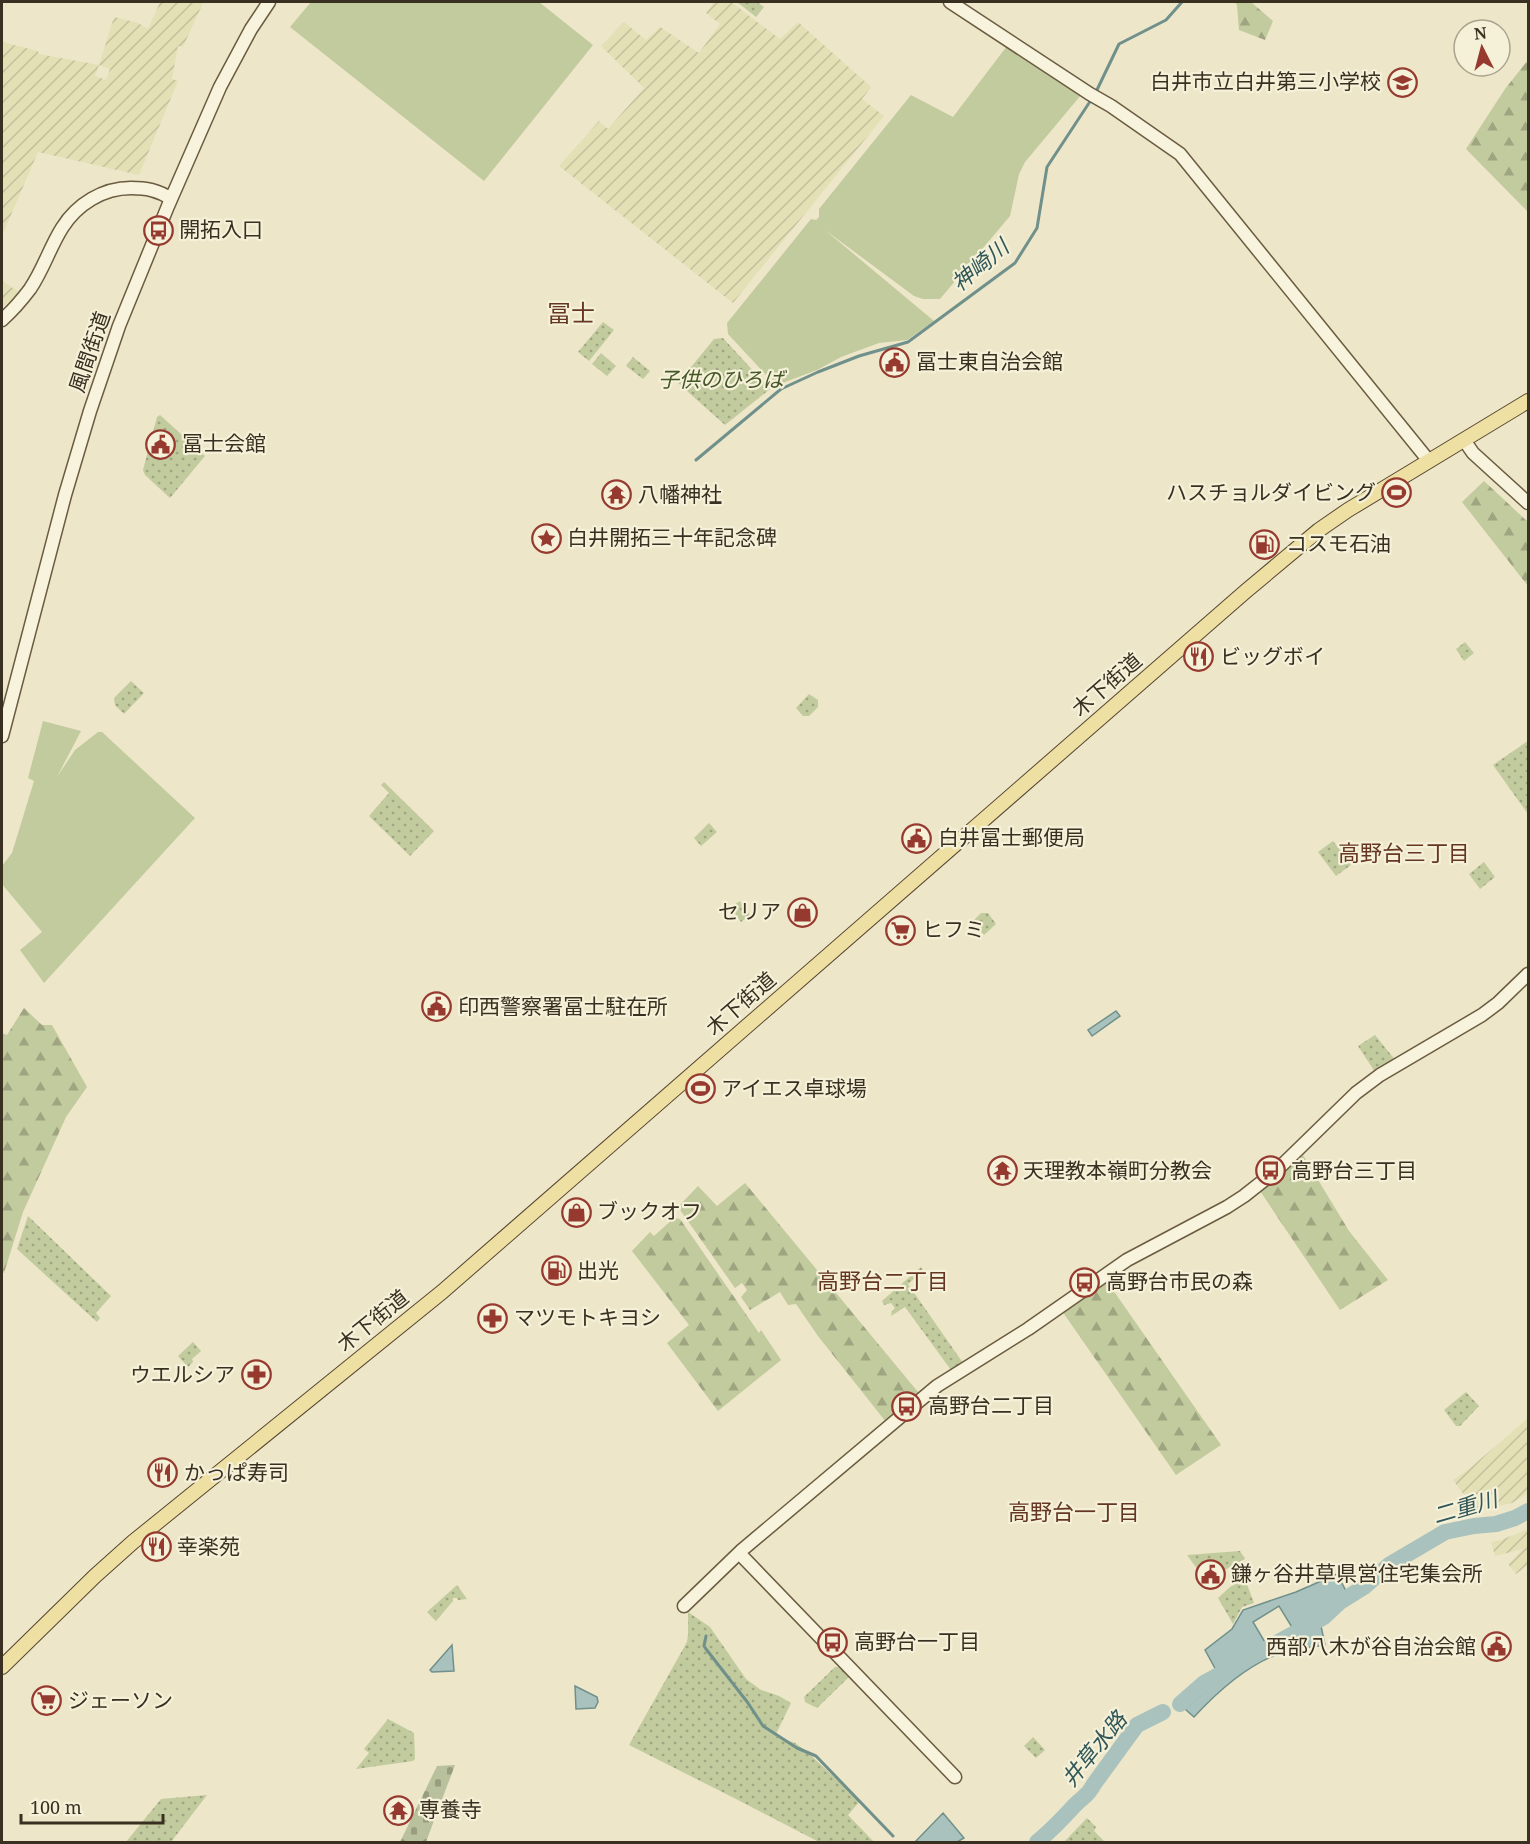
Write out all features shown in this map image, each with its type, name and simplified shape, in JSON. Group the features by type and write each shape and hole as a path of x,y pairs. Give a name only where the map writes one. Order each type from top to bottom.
{"main road":[{"name":"木下街道","path":"2,1667 133,1542 435,1298 1246,591 1319,530 1528,401"}],"street":[{"name":"風間街道","path":"2,736 90,411 119,326 228,69 269,2"},
{"path":"950,2 1111,106 1180,154 1429,461"},
{"path":"2,320 31,288 61,230 79,208 110,191 128,188 149,189 163,193 171,199"},
{"path":"1464,440 1473,453 1528,503"},
{"path":"684,1606 739,1553 937,1386 1028,1329 1127,1260 1227,1208 1277,1170 1356,1093 1380,1075 1482,1015 1528,974"},
{"path":"739,1553 955,1777"}],"shaded area":[{"path":"160,2 203,3 183,47 178,46 172,79 178,81 139,175 38,152 2,236 2,42 38,51 39,54 99,65 114,17 138,23 148,29","holes":["99,65 110,69 106,80 95,76"]},
{"path":"714,2 731,2 780,39 798,22 871,87 862,99 884,116 733,303 559,166 599,121 608,129 644,88 601,46 624,22 646,40 660,27 699,53 720,24 706,13"},
{"path":"2,281 19,292 2,308"},
{"path":"1528,1418 1528,1493 1512,1503 1476,1511 1453,1480"},
{"path":"1528,1529 1528,1565 1516,1574 1508,1564 1523,1549 1495,1556 1491,1542"}],"green space":[{"path":"311,2 539,2 593,45 484,181 290,27"},
{"path":"737,2 757,2 764,7 756,17"},
{"path":"1235,2 1251,2 1273,21 1265,40 1239,30"},
{"path":"1007,46 1081,95 1025,162 1019,174 1010,216 940,299 923,299 914,296 825,230 934,321 907,340 879,343 841,357 777,387 770,375 766,375 728,334 727,323 811,219 816,220 819,217 819,209 911,95 953,117"},
{"path":"1528,60 1528,212 1466,149 1505,89"},
{"path":"603,322 614,330 589,361 578,352"},
{"name":"子供のひろば","path":"723,338 770,389 725,425 678,383 714,339"},
{"path":"601,353 616,366 607,376 592,364"},
{"path":"633,357 650,371 643,379 626,366"},
{"path":"160,415 205,456 170,498 145,475 143,470 157,417"},
{"path":"1484,481 1528,522 1528,586 1462,502"},
{"path":"1465,642 1474,653 1464,661 1456,649"},
{"path":"131,681 144,693 124,714 115,705 114,698"},
{"path":"809,694 818,700 818,707 809,716 803,716 796,708"},
{"path":"43,721 81,731 57,777 75,750 98,732 102,732 195,818 44,983 20,950 42,932 2,884 2,866 12,853 34,781 28,778"},
{"path":"1528,741 1528,814 1493,765"},
{"path":"384,782 434,831 410,856 369,816 389,793 381,785"},
{"path":"709,823 717,832 701,846 694,838"},
{"path":"1333,841 1351,865 1336,876 1318,852"},
{"path":"1484,862 1495,877 1480,889 1469,874"},
{"path":"740,901 750,915 741,922 731,907"},
{"path":"981,913 988,913 996,924 984,935 973,921"},
{"path":"24,1008 42,1025 52,1025 87,1087 66,1117 23,1212 4,1273 2,1272 2,1033 7,1035"},
{"path":"1375,1035 1396,1061 1375,1072 1358,1046"},
{"path":"1303,1155 1349,1231 1388,1280 1340,1310 1260,1191"},
{"path":"745,1183 918,1392 918,1396 886,1422 818,1336 796,1304 788,1305 780,1292 750,1310 741,1297 747,1290 742,1283 735,1288 678,1207 698,1186 717,1206"},
{"path":"28,1216 111,1296 96,1313 100,1318 97,1322 17,1249"},
{"path":"674,1218 680,1219 759,1333 761,1330 781,1360 718,1411 667,1343 689,1325 632,1251 650,1232 654,1236"},
{"path":"921,1267 923,1271 908,1284 963,1363 951,1370 905,1307 891,1316 895,1308 891,1303 884,1305 882,1301"},
{"path":"1106,1280 1221,1445 1176,1475 1062,1311"},
{"path":"193,1342 201,1351 192,1359 193,1362 188,1367 178,1356"},
{"path":"1466,1392 1479,1406 1460,1426 1456,1426 1444,1410"},
{"path":"1240,1551 1245,1559 1221,1572 1213,1561 1198,1570 1187,1555"},
{"path":"1245,1579 1254,1603 1242,1607 1233,1624 1218,1598 1230,1587"},
{"path":"457,1585 467,1599 453,1598 436,1621 427,1612"},
{"path":"688,1612 710,1627 746,1679 761,1690 791,1703 775,1736 795,1743 805,1750 860,1801 848,1815 874,1842 819,1842 629,1745 687,1642"},
{"path":"835,1667 840,1667 849,1677 817,1708 805,1702 804,1697"},
{"path":"388,1719 414,1733 415,1759 356,1769 369,1753 364,1749"},
{"path":"1033,1737 1045,1750 1036,1758 1024,1746"},
{"path":"455,1765 426,1842 400,1842 437,1766"},
{"path":"207,1795 171,1842 126,1842 161,1799"},
{"path":"1087,1818 1096,1827 1094,1831 1104,1841 1064,1842"}],"water":[{"path":"1116,1011 1120,1016 1092,1036 1088,1030"},
{"path":"1337,1574 1346,1591 1322,1611 1293,1629 1279,1606 1253,1622 1266,1644 1216,1670 1205,1650 1232,1629 1243,1610 1296,1592"},
{"path":"1321,1626 1325,1645 1275,1655 1237,1678 1194,1717 1185,1709 1210,1687"},
{"path":"452,1645 454,1671 432,1672 430,1670"},
{"path":"575,1686 597,1697 598,1702 595,1708 576,1709"},
{"path":"943,1813 964,1838 957,1842 915,1842"}],"waterway":[{"name":"神崎川","path":"1095,94 1119,44 1166,20 1182,2"},
{"name":"神崎川","path":"696,460 781,389 859,356 908,342 1015,263 1037,228 1047,167 1091,100"},
{"name":"井草水路","path":"1180,1704 1204,1683 1324,1617 1389,1565 1445,1532 1496,1524 1528,1511"},
{"path":"1385,1568 1388,1580"},
{"path":"706,1636 704,1646 763,1726 797,1748 816,1756 893,1836"},
{"name":"井草水路","path":"1037,1842 1088,1794 1137,1725 1163,1712"}],"place":[{"name":"白井市立白井第三小学校","path":"1402,82"},
{"name":"開拓入口","path":"158,230"},
{"name":"冨士東自治会館","path":"895,362"},
{"name":"冨士会館","path":"161,444"},
{"name":"ハスチョルダイビング","path":"1397,493"},
{"name":"八幡神社","path":"617,495"},
{"name":"白井開拓三十年記念碑","path":"546,538"},
{"name":"コスモ石油","path":"1265,544"},
{"name":"ビッグボイ","path":"1199,657"},
{"name":"白井冨士郵便局","path":"917,838"},
{"name":"セリア","path":"802,912"},
{"name":"ヒフミ","path":"901,930"},
{"name":"印西警察署冨士駐在所","path":"437,1007"},
{"name":"アイエス卓球場","path":"700,1089"},
{"name":"天理教本嶺町分教会","path":"1002,1171"},
{"name":"高野台三丁目","path":"1270,1171"},
{"name":"ブックオフ","path":"576,1212"},
{"name":"出光","path":"556,1271"},
{"name":"高野台市民の森","path":"1085,1282"},
{"name":"マツモトキヨシ","path":"493,1318"},
{"name":"ウエルシア","path":"256,1375"},
{"name":"高野台二丁目","path":"907,1406"},
{"name":"かっぱ寿司","path":"163,1473"},
{"name":"幸楽苑","path":"156,1547"},
{"name":"鎌ヶ谷井草県営住宅集会所","path":"1210,1574"},
{"name":"高野台一丁目","path":"833,1642"},
{"name":"西部八木が谷自治会館","path":"1497,1647"},
{"name":"ジェーソン","path":"47,1701"},
{"name":"専養寺","path":"398,1810"}],"district":[{"name":"冨士","path":"571,314"},
{"name":"高野台三丁目","path":"1404,853"},
{"name":"高野台二丁目","path":"883,1281"},
{"name":"高野台一丁目","path":"1074,1512"}],"water label":[{"name":"二重川","path":"1465,1507"}]}
